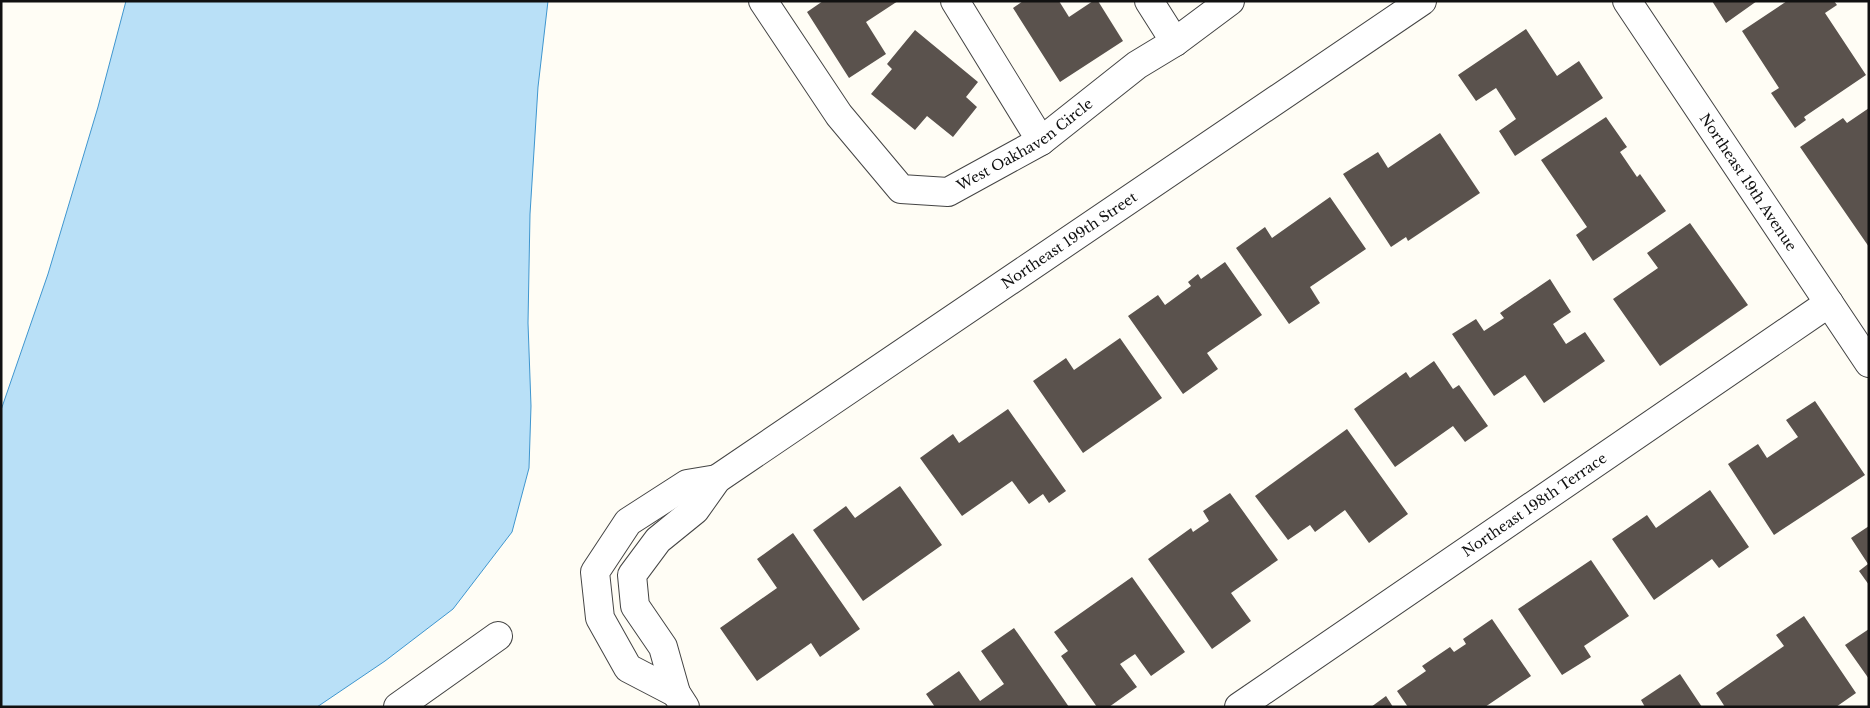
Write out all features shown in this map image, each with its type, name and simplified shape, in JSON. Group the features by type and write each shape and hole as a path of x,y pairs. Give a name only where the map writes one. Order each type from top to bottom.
{"street":[{"name":"West Oakhaven Circle","path":"764,1 839,115 901,189 948,192 1041,140 1137,65 1175,42 1230,1"},
{"path":"955,1 1041,140"},
{"path":"1149,1 1175,42"},
{"name":"Northeast 199th Street","path":"717,479 1422,1"},
{"name":"Northeast 19th Avenue","path":"1627,1 1869,363"},
{"name":"Northeast 198th Terrace","path":"1239,707 1829,304"},
{"path":"680,700 663,647 635,606 632,575 658,540 695,510 717,479"},
{"path":"680,700 628,668 600,618 595,572 628,522 687,484 717,479"},
{"path":"398,707 498,636"}],"water":[{"path":"126,1 548,1 538,87 530,214 528,323 531,406 529,468 512,532 453,609 385,661 317,707 1,707 1,410 48,274 98,107"}],"building":[{"path":"823,1 898,1 866,22 886,54 849,78 807,12"},
{"path":"1023,1 1059,1 1069,17 1093,1 1098,1 1123,41 1060,82 1013,8"},
{"path":"1712,1 1757,1 1726,23"},
{"path":"1787,1 1834,1 1837,5 1825,13 1866,75 1804,117 1806,120 1795,128 1771,93 1779,88 1742,31"},
{"path":"1526,29 1557,76 1579,61 1603,98 1515,156 1499,131 1516,119 1496,88 1476,101 1458,75"},
{"path":"915,30 978,82 966,97 977,107 953,137 927,116 915,130 871,94 892,69 887,64"},
{"path":"1869,108 1869,247 1800,147 1843,118 1847,123"},
{"path":"1606,117 1627,147 1620,152 1637,177 1640,174 1666,211 1593,261 1576,235 1587,227 1541,160"},
{"path":"1440,133 1480,193 1408,241 1406,237 1391,247 1343,174 1378,152 1388,168"},
{"path":"1330,197 1366,249 1310,287 1320,303 1289,324 1236,248 1265,227 1272,238"},
{"path":"1690,223 1748,305 1660,366 1613,299 1658,268 1647,253"},
{"path":"1225,262 1262,315 1207,353 1218,369 1183,394 1128,316 1158,295 1165,305 1191,286 1188,282 1198,274 1201,279"},
{"path":"1550,279 1571,312 1553,324 1566,344 1585,332 1605,361 1544,403 1525,375 1494,396 1452,334 1476,319 1484,331 1504,318 1500,313"},
{"path":"1120,338 1162,398 1083,453 1033,381 1066,358 1074,370"},
{"path":"1434,361 1453,389 1459,385 1488,426 1465,442 1453,426 1395,467 1354,409 1406,372 1410,378"},
{"path":"1815,401 1865,475 1774,535 1728,464 1758,444 1767,458 1798,437 1786,420"},
{"path":"1008,409 1066,491 1049,503 1043,494 1029,504 1012,481 962,516 920,458 953,434 959,443"},
{"path":"1347,429 1408,514 1369,543 1345,510 1315,532 1310,525 1288,540 1255,496"},
{"path":"900,486 942,545 863,601 813,530 846,506 855,518"},
{"path":"1710,490 1749,547 1719,568 1712,559 1654,600 1612,539 1647,515 1656,528"},
{"path":"1230,493 1278,560 1231,593 1251,621 1212,649 1148,559 1191,528 1193,532 1209,521 1203,511"},
{"path":"1869,526 1869,585 1859,571 1868,564 1851,538"},
{"path":"793,533 860,629 820,657 811,643 757,681 720,628 777,588 757,559"},
{"path":"1591,560 1629,616 1584,646 1591,657 1562,675 1518,609"},
{"path":"1132,577 1185,652 1151,676 1135,654 1120,664 1137,687 1109,707 1097,707 1061,656 1068,651 1054,632"},
{"path":"1804,616 1856,693 1836,707 1725,707 1716,693 1784,646 1776,635"},
{"path":"1492,619 1531,676 1485,707 1408,707 1397,691 1426,671 1422,666 1450,647 1454,652 1466,644 1463,639"},
{"path":"1014,628 1069,707 935,707 926,694 959,671 980,701 1004,684 981,651"},
{"path":"1869,629 1869,679 1845,645"},
{"path":"1680,674 1702,707 1645,707 1641,700"},
{"path":"1386,696 1393,707 1371,707"}]}
